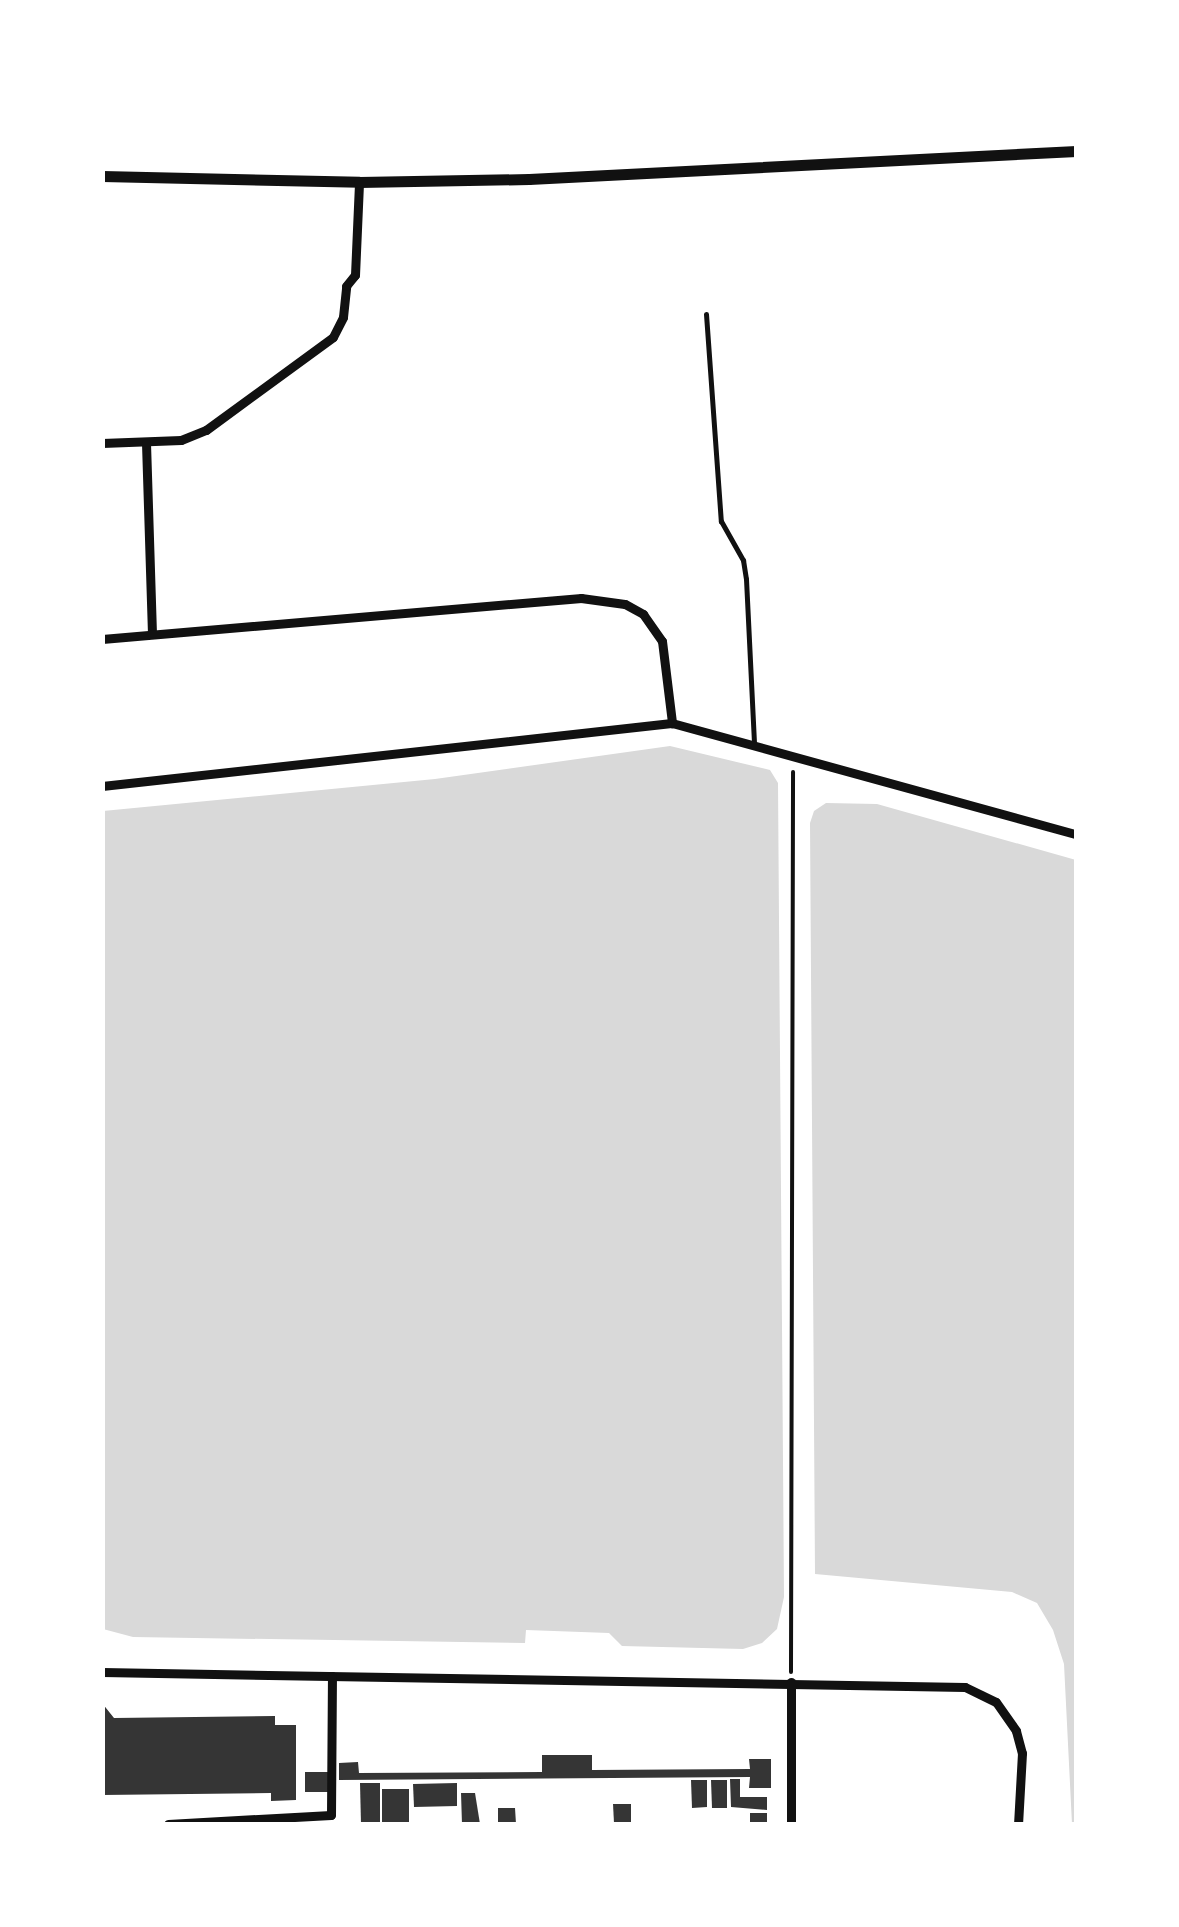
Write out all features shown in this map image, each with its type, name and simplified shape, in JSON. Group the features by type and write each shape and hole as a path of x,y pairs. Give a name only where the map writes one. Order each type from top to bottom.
{"street":[{"path":"102,176 358,182 529,179 1076,151"},
{"path":"102,443 182,440 206,430 333,336 343,317 346,286 355,275 358,182"},
{"path":"146,444 152,633"},
{"path":"102,639 581,598 624,604 643,614 662,641 672,723"},
{"path":"102,786 672,723 1076,834"},
{"path":"102,1672 940,1684 983,1694 1007,1713 1020,1741 1018,1824"},
{"path":"168,1824 331,1815 332,1676"},
{"path":"790,1682 792,1824"}],"lane":[{"path":"706,314 722,521 743,560 746,579 754,744"}],"path":[{"path":"790,1682 794,754"}],"shaded area":[{"path":"670,746 770,770 778,783 784,1597 777,1629 762,1643 743,1649 622,1646 609,1633 526,1630 525,1643 133,1637 103,1629 103,811 435,779"},
{"path":"826,803 877,804 1076,860 1076,1824 1072,1824 1064,1664 1053,1630 1037,1603 1012,1592 815,1574 810,823 814,811"}],"building":[{"path":"102,1703 114,1718 275,1716 275,1725 296,1725 296,1800 271,1801 271,1793 102,1795"},
{"path":"542,1755 592,1755 592,1770 750,1769 749,1759 771,1759 771,1788 749,1788 750,1777 339,1780 339,1763 358,1762 359,1773 542,1772"},
{"path":"305,1772 330,1772 331,1792 305,1792"},
{"path":"730,1779 740,1779 740,1797 767,1797 767,1810 731,1807"},
{"path":"691,1780 707,1780 707,1807 692,1808"},
{"path":"711,1780 727,1780 727,1808 712,1808"},
{"path":"360,1783 380,1783 380,1824 361,1824"},
{"path":"457,1783 457,1806 414,1807 413,1784"},
{"path":"382,1789 409,1789 409,1824 382,1824"},
{"path":"461,1793 475,1793 480,1824 462,1824"},
{"path":"613,1804 631,1804 631,1823 614,1823"},
{"path":"498,1808 515,1808 516,1824 498,1824"},
{"path":"750,1813 767,1813 767,1824 750,1824"}]}
